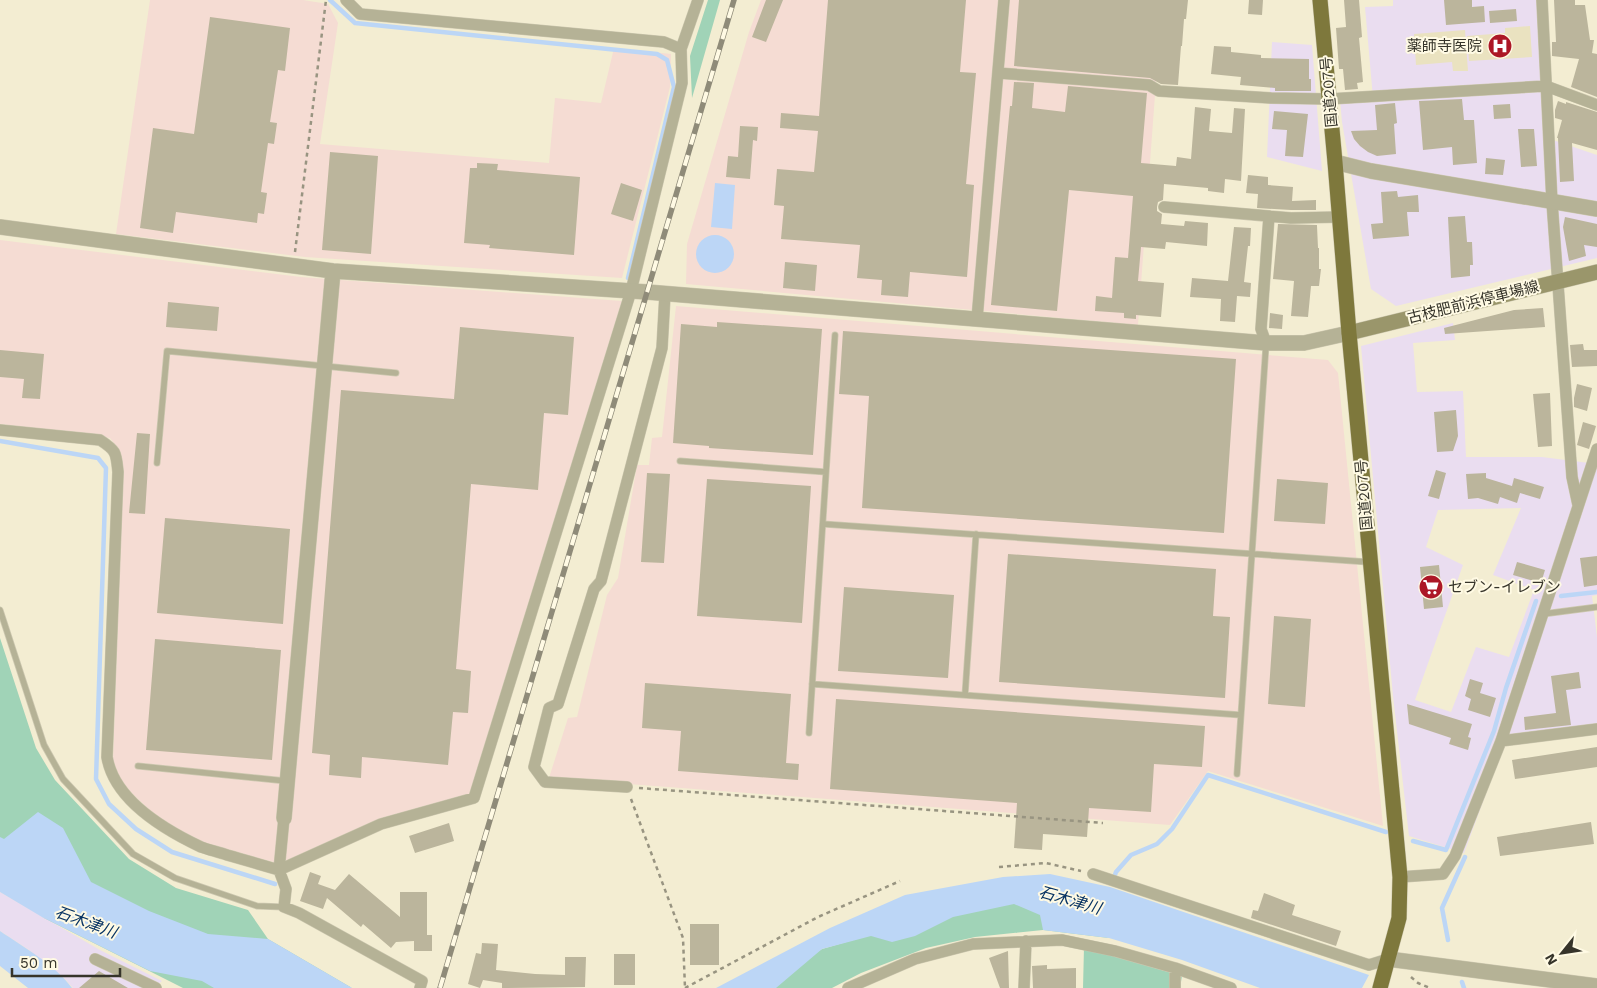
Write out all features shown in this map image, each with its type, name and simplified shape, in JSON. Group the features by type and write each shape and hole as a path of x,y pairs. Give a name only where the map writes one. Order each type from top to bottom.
{"highway":[{"name":"国道207号","path":"1320,0 1330,98 1348,333 1400,877 1399,918 1382,983"}],"main road":[{"name":"古枝肥前浜停車場線","path":"1348,333 1597,272"}],"street":[{"path":"346,0 360,14 664,42 681,49"},
{"path":"0,430 100,440 112,448 116,456 118,472 107,757 109,770 115,782 124,794 155,822 202,848 279,870 381,824 474,798 631,291 682,83 681,49 698,0"},
{"path":"977,319 1004,0"},
{"path":"1542,0 1552,202 1572,477 1578,505"},
{"path":"998,73 1149,85 1159,91 1270,98 1330,98 1546,86 1597,105"},
{"path":"1335,162 1370,171 1597,209"},
{"path":"1164,207 1291,218 1340,217"},
{"path":"1266,343 1261,329 1269,216"},
{"path":"0,227 333,270 631,291 1266,343 1304,343 1348,333"},
{"path":"333,270 279,870 286,889 284,907 299,913 422,981 420,988"},
{"path":"627,787 544,782 534,767 549,708 558,704 594,589 601,581 662,348 664,294"},
{"path":"1400,877 1443,874 1455,856 1501,742 1597,449"},
{"path":"1501,742 1597,729"},
{"path":"1093,874 1369,965 1388,959 1597,986"},
{"path":"848,988 915,959 973,944 1062,940 1115,951 1175,968 1231,988"},
{"path":"1024,988 1026,942"},
{"path":"95,959 156,988"},
{"path":"1175,968 1175,988"}],"lane":[{"path":"809,733 835,335"},
{"path":"1237,774 1266,343"},
{"path":"157,463 168,351 396,373"},
{"path":"680,462 826,472"},
{"path":"823,524 1370,562"},
{"path":"965,695 976,534"},
{"path":"1543,614 1597,607"},
{"path":"0,610 44,745 63,779 133,854 175,878 257,906 284,907"},
{"path":"812,684 1241,715"},
{"path":"138,766 288,781"}],"path":[{"path":"293,265 326,2"},
{"path":"900,882 818,917 685,988 683,938 627,787 1103,823"},
{"path":"999,867 1046,863 1093,874"}],"shaded area":[{"path":"150,0 303,0 328,4 338,23 320,144 549,163 555,98 601,103 614,48 671,54 670,87 622,278 305,257 116,234"},
{"path":"761,0 1162,0 1138,325 686,284 687,244 749,32"},
{"path":"1393,0 1538,0 1544,137 1597,155 1597,258 1396,306 1371,289 1342,122 1340,100 1373,98 1365,7 1393,6"},
{"name":"薬師寺医院","path":"1530,26 1532,57 1469,61 1467,36 1505,33 1505,28"},
{"name":"薬師寺医院","path":"1465,30 1468,71 1453,71 1452,62 1416,65 1414,34"},
{"path":"1272,42 1312,45 1322,171 1267,157"},
{"path":"0,240 301,277 622,301 469,796 281,864 204,844 156,816 122,784 113,760 123,469 120,451 110,438 0,424"},
{"path":"676,306 1328,360 1338,373 1383,826 1208,771 1170,825 549,778 568,718 577,717 607,595 618,578 637,465 649,465 652,438 662,437"},
{"path":"1453,323 1455,340 1413,343 1417,392 1463,391 1466,457 1542,457 1597,464 1597,595 1592,596 1597,637 1597,734 1504,745 1464,853 1409,836 1393,696 1361,346","holes":["1521,508 1493,575 1534,590 1509,657 1476,647 1451,712 1415,700 1463,565 1426,547 1438,510"]},
{"path":"0,892 100,950 162,981 153,988 73,988 65,979 29,950 0,931"}],"green space":[{"path":"708,0 720,0 692,98 690,56"},
{"path":"0,638 36,748 55,780 129,859 176,888 248,910 268,939 352,988 0,872"},
{"path":"1002,897 1109,938 1043,930 975,937 926,948 861,973 832,988 761,988 822,949"},
{"path":"42,917 235,988 183,988"},
{"path":"1084,947 1182,976 1180,988 1083,988"}],"water":[{"path":"715,183 735,185 732,229 711,227"},
{"path":"715,235 729,240 734,254 729,268 715,273 701,268 696,254 701,240"},
{"name":"石木津川","path":"38,812 63,828 91,882 149,911 208,934 268,939 352,988 214,988 202,981 150,971 42,917 0,892 0,837 4,839"},
{"name":"石木津川","path":"1050,874 1110,887 1369,975 1362,988 1260,988 1182,960 1109,938 1043,930 1040,915 1014,904 953,917 915,936 892,942 871,936 822,949 776,988 716,988 830,928 905,895 1003,877"},
{"path":"0,931 57,971 72,988 28,988 0,966"}],"building":[{"path":"766,0 783,0 766,42 752,37"},
{"path":"828,0 966,0 960,72 976,73 966,184 974,185 967,277 910,272 908,297 881,295 882,280 857,278 860,245 781,239 784,206 774,205 777,169 814,172 818,131 780,128 781,113 819,116"},
{"path":"1019,0 1188,0 1186,19 1184,19 1178,85 1161,84 1150,78 1014,66"},
{"path":"1249,0 1263,0 1262,15 1248,14"},
{"path":"1344,0 1359,0 1362,37 1359,38 1363,82 1357,83 1358,89 1345,90 1343,69 1339,69 1336,28 1346,27"},
{"path":"1444,0 1472,0 1472,7 1484,6 1485,22 1446,25"},
{"path":"1554,0 1575,0 1575,5 1585,5 1590,40 1594,40 1592,53 1597,54 1597,97 1571,87 1579,59 1552,56 1552,42 1556,42"},
{"path":"1516,9 1517,21 1490,23 1489,11"},
{"path":"210,17 290,28 285,71 278,70 270,122 277,123 274,144 268,143 261,192 267,193 264,214 258,213 257,223 176,212 173,233 140,228 153,128 194,134"},
{"path":"1214,46 1231,47 1231,52 1261,55 1261,58 1309,59 1311,91 1275,91 1275,88 1240,85 1241,77 1211,74"},
{"path":"1014,82 1034,83 1032,108 1065,112 1068,86 1147,93 1141,163 1176,166 1177,157 1191,159 1195,107 1211,109 1209,131 1232,133 1234,108 1245,109 1241,181 1225,179 1224,193 1208,191 1208,188 1164,184 1163,200 1158,202 1157,207 1157,211 1162,214 1161,224 1184,226 1185,221 1208,223 1207,246 1166,242 1165,249 1141,247 1138,281 1164,283 1161,317 1136,315 1136,319 1124,318 1124,313 1095,311 1096,296 1112,298 1115,257 1128,258 1133,196 1069,190 1057,311 991,305 1010,106 1012,106"},
{"path":"1462,99 1464,120 1474,120 1477,163 1453,165 1452,147 1423,150 1419,101"},
{"path":"1558,101 1597,112 1597,150 1572,143 1574,181 1560,182 1557,138 1562,120 1555,118"},
{"path":"1395,103 1397,123 1394,124 1396,154 1377,156 1360,146 1354,139 1351,131 1377,130 1375,105"},
{"path":"1510,104 1511,118 1494,119 1493,105"},
{"path":"1274,111 1308,114 1303,157 1285,156 1287,130 1272,129"},
{"path":"740,126 758,127 757,141 753,140 750,179 726,177 728,156 738,157"},
{"path":"1518,129 1534,129 1537,166 1521,167"},
{"path":"330,152 378,156 371,254 322,250"},
{"path":"1486,158 1505,160 1503,175 1485,174"},
{"path":"477,163 498,164 497,170 580,177 574,255 489,248 490,245 464,243 470,168 477,168"},
{"path":"1248,175 1268,177 1268,185 1293,187 1292,201 1316,200 1316,210 1257,208 1258,194 1246,193"},
{"path":"621,183 642,190 633,221 611,214"},
{"path":"1397,191 1398,197 1418,195 1419,212 1407,212 1409,236 1373,239 1371,224 1383,223 1381,192"},
{"path":"1465,216 1467,242 1472,242 1473,265 1470,265 1470,276 1451,278 1448,217"},
{"path":"1565,217 1597,224 1597,247 1584,245 1586,256 1569,261 1563,227"},
{"path":"1278,224 1317,225 1319,269 1321,269 1319,286 1311,286 1308,317 1291,316 1294,281 1273,279"},
{"path":"1234,227 1251,228 1244,282 1251,283 1250,297 1237,296 1235,322 1220,321 1221,299 1190,297 1192,278 1228,281"},
{"path":"785,262 817,265 815,291 783,288"},
{"path":"168,302 219,307 217,331 166,327"},
{"path":"1543,308 1545,327 1445,334 1444,328 1514,310"},
{"path":"1270,313 1283,315 1282,329 1269,328"},
{"path":"717,322 822,329 813,455 709,448 709,446 673,443 681,324 717,327"},
{"path":"460,327 574,337 568,415 544,413 538,490 471,484 456,669 471,671 468,713 453,712 448,765 362,757 361,778 329,775 330,755 312,753 341,390 454,399"},
{"path":"843,331 1236,359 1224,533 862,508 869,396 839,394"},
{"path":"1583,344 1584,350 1597,350 1597,366 1572,367 1570,345"},
{"path":"0,350 44,354 40,399 22,398 24,379 0,377"},
{"path":"1577,384 1592,388 1587,411 1574,407"},
{"path":"1550,393 1552,446 1538,447 1533,394"},
{"path":"1456,410 1458,436 1453,451 1437,452 1434,412"},
{"path":"1583,422 1596,426 1589,449 1577,445"},
{"path":"137,433 150,434 145,514 129,513"},
{"path":"1436,470 1446,473 1439,499 1428,496"},
{"path":"647,473 670,474 664,563 641,562"},
{"path":"1486,473 1486,478 1512,486 1514,478 1544,487 1540,499 1520,493 1517,503 1500,497 1498,504 1478,498 1468,499 1466,474"},
{"path":"707,479 811,486 802,623 697,616"},
{"path":"1277,479 1328,483 1325,524 1274,521"},
{"path":"165,518 290,529 283,624 157,613"},
{"path":"1008,554 1216,569 1213,616 1230,617 1225,698 999,682"},
{"path":"1597,556 1597,585 1584,587 1580,558"},
{"path":"1517,562 1545,570 1541,583 1513,575"},
{"name":"セブン-イレブン","path":"1439,565 1443,607 1424,609 1420,567"},
{"path":"844,587 954,595 948,678 838,671"},
{"path":"1274,616 1311,619 1305,707 1268,704"},
{"path":"155,639 281,650 272,760 146,750"},
{"path":"1579,672 1581,688 1566,690 1571,725 1525,730 1524,717 1556,713 1551,676"},
{"path":"1470,679 1483,683 1480,693 1496,698 1490,717 1468,710 1471,699 1465,696"},
{"path":"645,683 791,694 786,763 799,764 798,780 678,771 681,731 642,728"},
{"path":"836,699 1205,726 1202,767 1154,764 1151,812 1089,808 1087,837 1043,834 1042,850 1014,848 1017,803 830,789"},
{"path":"1407,704 1472,724 1468,737 1471,738 1468,750 1449,744 1451,738 1409,724"},
{"path":"1597,747 1597,767 1515,779 1512,760"},
{"path":"1591,822 1594,844 1500,856 1497,837"},
{"path":"449,823 454,841 415,853 409,836"},
{"path":"310,872 321,876 318,884 335,890 349,874 400,917 400,892 427,892 427,935 432,935 432,951 414,951 414,941 396,942 391,948 363,924 361,927 327,898 323,909 300,901"},
{"path":"1264,893 1295,905 1292,915 1341,931 1336,946 1251,918 1253,910 1258,911"},
{"path":"690,924 719,924 719,965 690,965"},
{"path":"482,943 498,944 496,970 565,975 565,957 586,957 585,987 502,988 502,983 483,980 480,988 468,984 476,953 481,954"},
{"path":"1008,951 1009,988 1000,988 989,958"},
{"path":"614,954 635,954 635,985 614,985"},
{"path":"1047,965 1047,969 1076,968 1076,988 1033,988 1032,966"},
{"path":"99,971 128,988 79,988"}],"waterway":[{"path":"330,0 355,23 657,54 667,60 674,87 628,278"},
{"path":"0,441 98,458 106,468 96,779 109,804 136,829 172,852 275,884"},
{"path":"1561,596 1597,592"},
{"path":"1413,841 1446,850 1494,731 1506,688 1536,601"},
{"path":"1113,880 1116,872 1131,855 1157,844 1172,829 1208,775 1386,832"},
{"path":"1448,940 1442,908 1465,857"},
{"path":"1462,982 1464,988"}],"railway":[{"path":"440,988 734,0"}],"place":[{"name":"薬師寺医院","path":"1500,46"},
{"name":"セブン-イレブン","path":"1431,587"}]}
